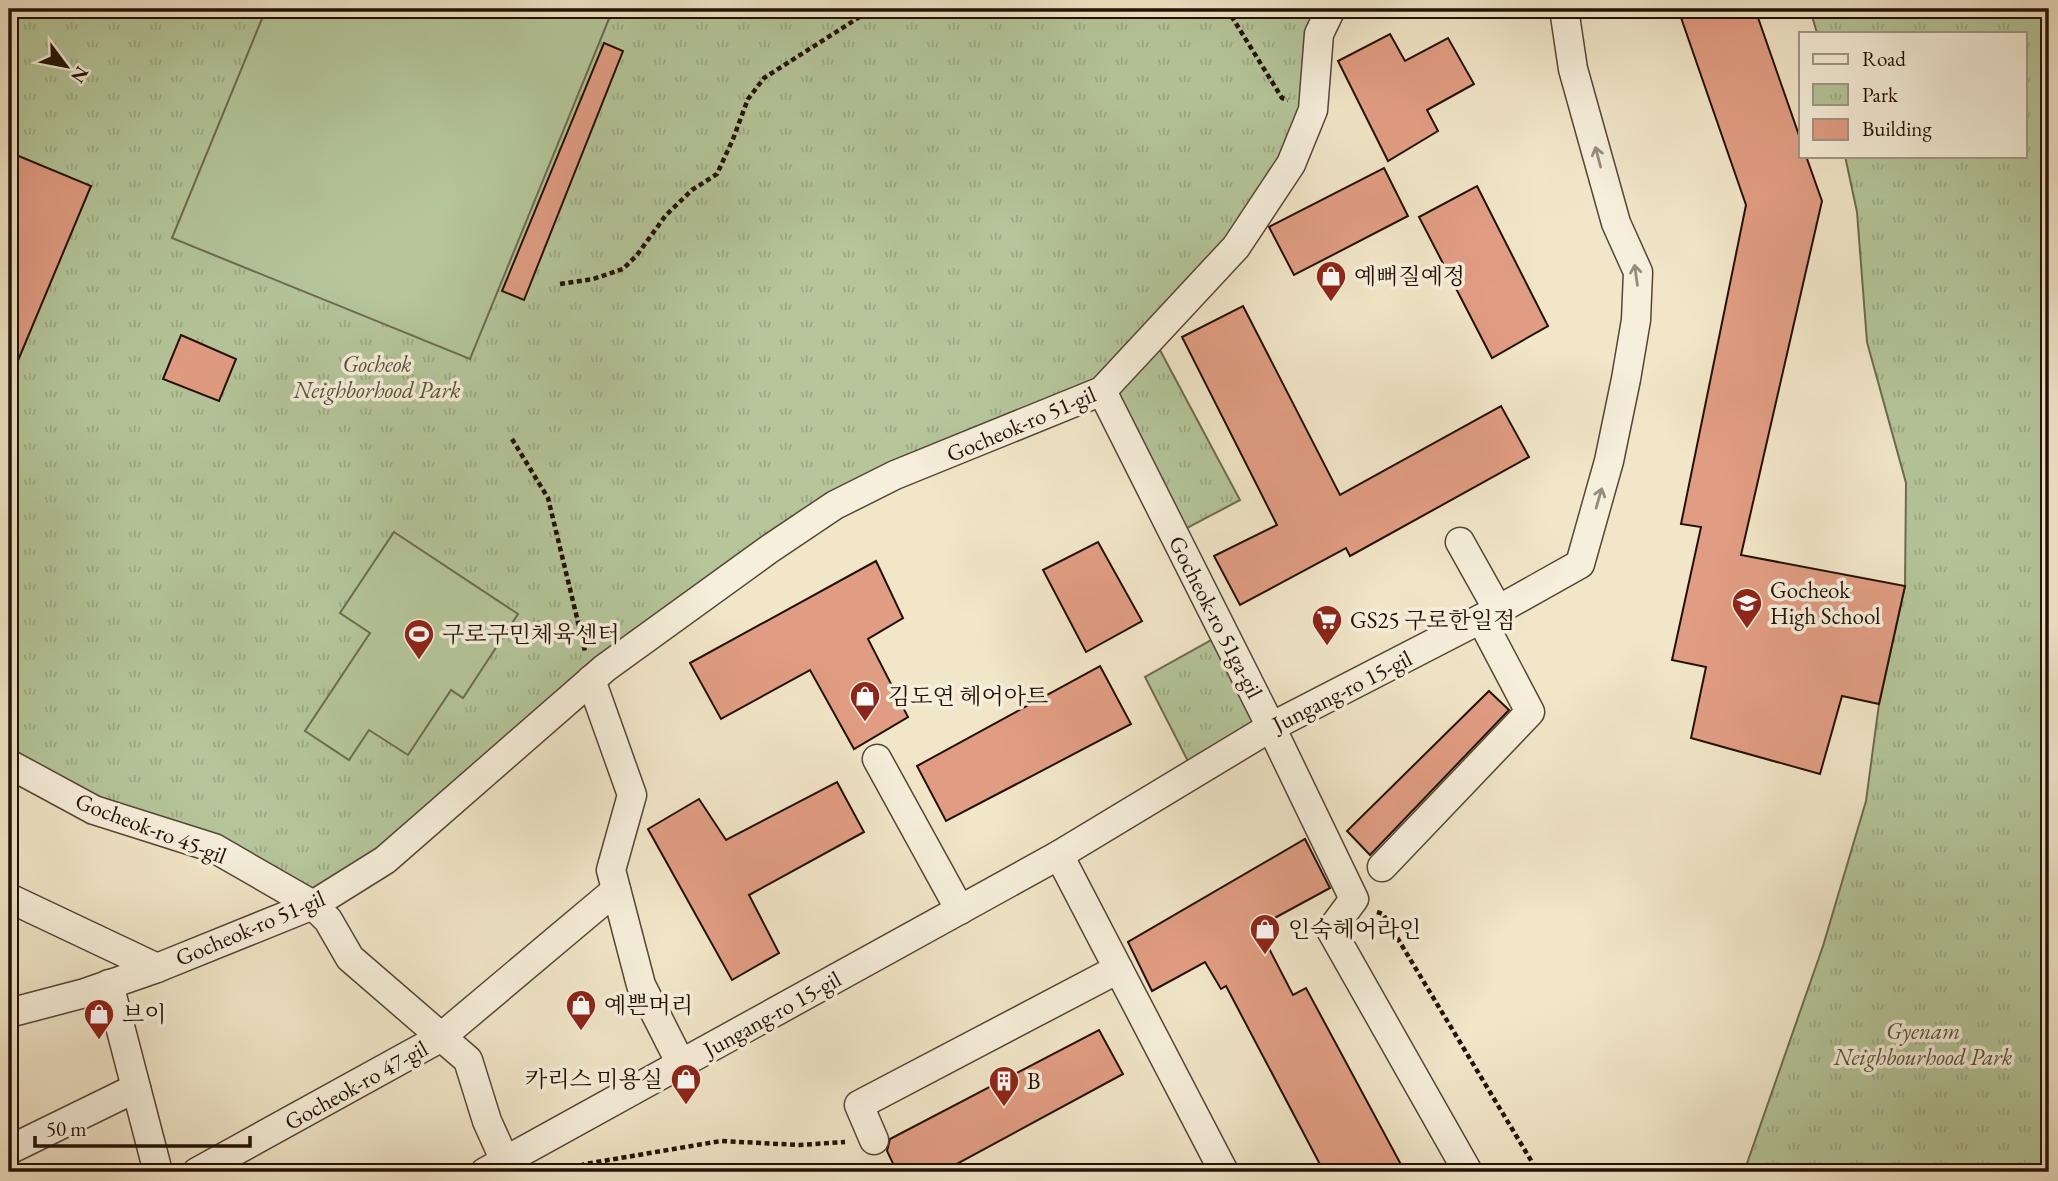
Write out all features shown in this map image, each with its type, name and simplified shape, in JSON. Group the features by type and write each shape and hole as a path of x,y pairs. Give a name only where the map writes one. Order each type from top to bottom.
{"street":[{"name":"Gocheok-ro 51-gil","path":"9,1013 157,968 313,905 385,860 591,680 746,566 835,505 895,475 1102,391 1236,247 1291,164 1313,110 1320,34 1331,9"},
{"name":"Jungang-ro 15-gil","path":"495,1167 1059,855 1271,727 1490,614 1580,564 1609,461 1636,320 1638,272 1616,223 1573,69 1564,9"},
{"name":"Gocheok-ro 51ga-gil","path":"1102,391 1354,899"},
{"path":"1382,867 1530,712 1460,542"},
{"path":"591,680 632,795 611,870 641,985 681,1064"},
{"path":"877,760 960,910"},
{"name":"Gocheok-ro 45-gil","path":"9,764 94,810 214,848 313,905 328,920 350,958 468,1060 486,1121 495,1167"},
{"path":"1059,855 1224,1172"},
{"path":"440,1038 616,890"},
{"path":"9,898 157,968"},
{"path":"1354,899 1331,930 1468,1172"},
{"path":"874,1140 859,1105 1118,969"},
{"path":"109,984 158,1172"},
{"name":"Gocheok-ro 47-gil","path":"197,1172 440,1038"},
{"path":"9,1150 136,1088"}],"path":[{"path":"560,284 593,279 623,268 637,255 666,215 692,190 717,174 748,99 764,78 869,9"},
{"path":"1227,9 1282,98 1313,110"},
{"path":"512,439 548,498 591,680"},
{"path":"1354,899 1383,915 1538,1172"},
{"path":"564,1172 585,1164 720,1141 799,1145 874,1140"}],"green space":[{"name":"Gocheok Neighborhood Park","path":"9,9 1331,9 1291,164 1153,337 1240,500 1174,535 1102,391 835,505 313,905 9,764"},
{"path":"266,9 613,9 470,359 172,238"},
{"name":"Gyenam Neighbourhood Park","path":"1810,9 2049,9 2049,1172 1744,1172 1823,946 1866,801 1879,704 1905,586 1906,483 1867,342 1857,212 1845,158 2026,158 2026,32 1817,32"},
{"name":"구로구민체육센터","path":"394,532 518,614 463,698 451,690 408,755 369,730 349,760 305,731 370,633 340,613"},
{"path":"1224,633 1271,727 1194,773 1145,677"}],"building":[{"path":"1678,9 1755,9 1799,135 1799,158 1807,158 1822,201 1741,555 1905,586 1879,704 1842,696 1820,774 1691,738 1706,667 1672,660 1701,527 1681,524 1746,205"},
{"path":"1390,34 1405,61 1448,38 1474,84 1427,110 1438,131 1388,161 1338,61"},
{"path":"604,43 623,51 524,300 502,291"},
{"path":"9,152 91,186 9,382"},
{"path":"1384,168 1408,216 1294,275 1269,227"},
{"path":"1477,186 1548,326 1492,358 1419,217"},
{"path":"1243,306 1340,495 1501,406 1529,457 1350,556 1346,548 1240,605 1214,556 1277,525 1182,337"},
{"path":"181,335 236,359 219,401 163,379"},
{"path":"1098,542 1142,621 1086,652 1043,570"},
{"path":"876,561 903,618 868,639 908,717 854,749 810,670 721,719 690,663"},
{"path":"1100,666 1131,724 946,821 917,766"},
{"path":"1489,691 1509,710 1370,855 1347,831"},
{"path":"837,782 864,832 749,895 779,953 732,980 648,829 699,799 726,840"},
{"path":"1305,839 1330,888 1258,927 1293,995 1306,988 1405,1172 1324,1172 1226,986 1221,989 1205,962 1152,991 1128,942"},
{"name":"B","path":"1099,1030 1123,1074 942,1172 897,1172 887,1151 890,1139"}],"place":[{"name":"예뻐질예정","path":"1331,303"},
{"name":"Gocheok High School","path":"1747,630"},
{"name":"GS25 구로한일점","path":"1327,647"},
{"name":"구로구민체육센터","path":"419,661"},
{"name":"김도연 헤어아트","path":"865,723"},
{"name":"인숙헤어라인","path":"1265,956"},
{"name":"예쁜머리","path":"581,1032"},
{"name":"브이","path":"99,1041"},
{"name":"카리스 미용실","path":"686,1106"},
{"name":"B","path":"1004,1108"}]}
